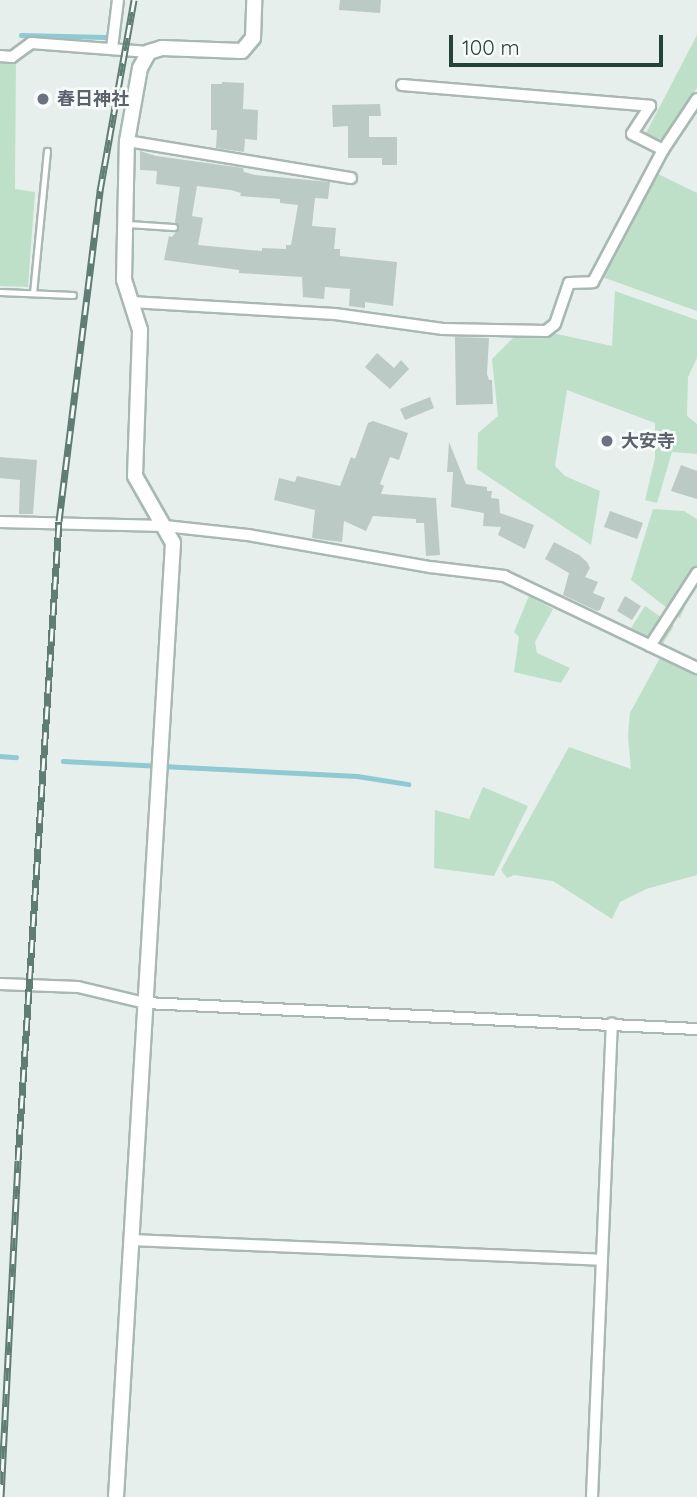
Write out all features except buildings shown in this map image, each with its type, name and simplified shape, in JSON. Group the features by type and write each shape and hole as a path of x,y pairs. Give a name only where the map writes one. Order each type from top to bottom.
{"street":[{"path":"111,48 118,0"},
{"path":"0,56 12,57 31,43 149,52 162,48 242,51 253,38 254,0"},
{"path":"116,1497 173,542 135,476 140,330 124,280 127,141 139,68 149,52"},
{"path":"402,85 650,106 632,134 663,150"},
{"path":"131,302 335,314 443,329 547,331 555,324 569,284 593,282 663,150 697,99"},
{"path":"127,141 351,178"},
{"path":"0,522 165,526 248,535 430,567 504,576 697,668"},
{"path":"650,646 697,573"},
{"path":"0,985 78,987 145,1003 697,1029"},
{"path":"592,1497 612,1023"},
{"path":"130,1240 602,1259"}],"lane":[{"path":"33,293 47,151"},
{"path":"124,224 174,227"},
{"path":"0,292 73,295"}],"green space":[{"path":"697,35 697,88 666,138 658,140 646,133"},
{"path":"0,62 16,62 15,189 35,192 28,287 0,286"},
{"path":"656,173 697,193 697,311 602,277"},
{"path":"615,291 697,320 697,358 688,377 687,416 697,424 697,454 672,452 657,503 645,500 655,458 655,423 567,390 555,466 565,476 600,491 591,545 477,469 478,433 498,416 492,359 515,336 557,334 612,346"},
{"path":"653,509 684,511 697,519 697,579 680,618 631,580"},
{"path":"529,596 553,609 535,642 537,653 570,668 561,683 514,672 519,637 514,632"},
{"path":"645,606 674,626 662,645 631,628"},
{"path":"661,656 697,675 697,875 646,889 620,902 612,919 553,881 514,875 507,878 501,870 569,747 631,769 628,736 630,713"},
{"path":"483,787 528,806 494,876 434,868 435,810 469,819"}],"waterway":[{"path":"21,35 105,37"},
{"path":"0,756 16,757"},
{"path":"63,761 357,776 408,784"}],"railway":[{"path":"1,1497 18,1160 59,521 100,191 134,0"}],"place":[{"name":"春日神社","path":"43,99"},
{"name":"大安寺","path":"607,441"}]}
